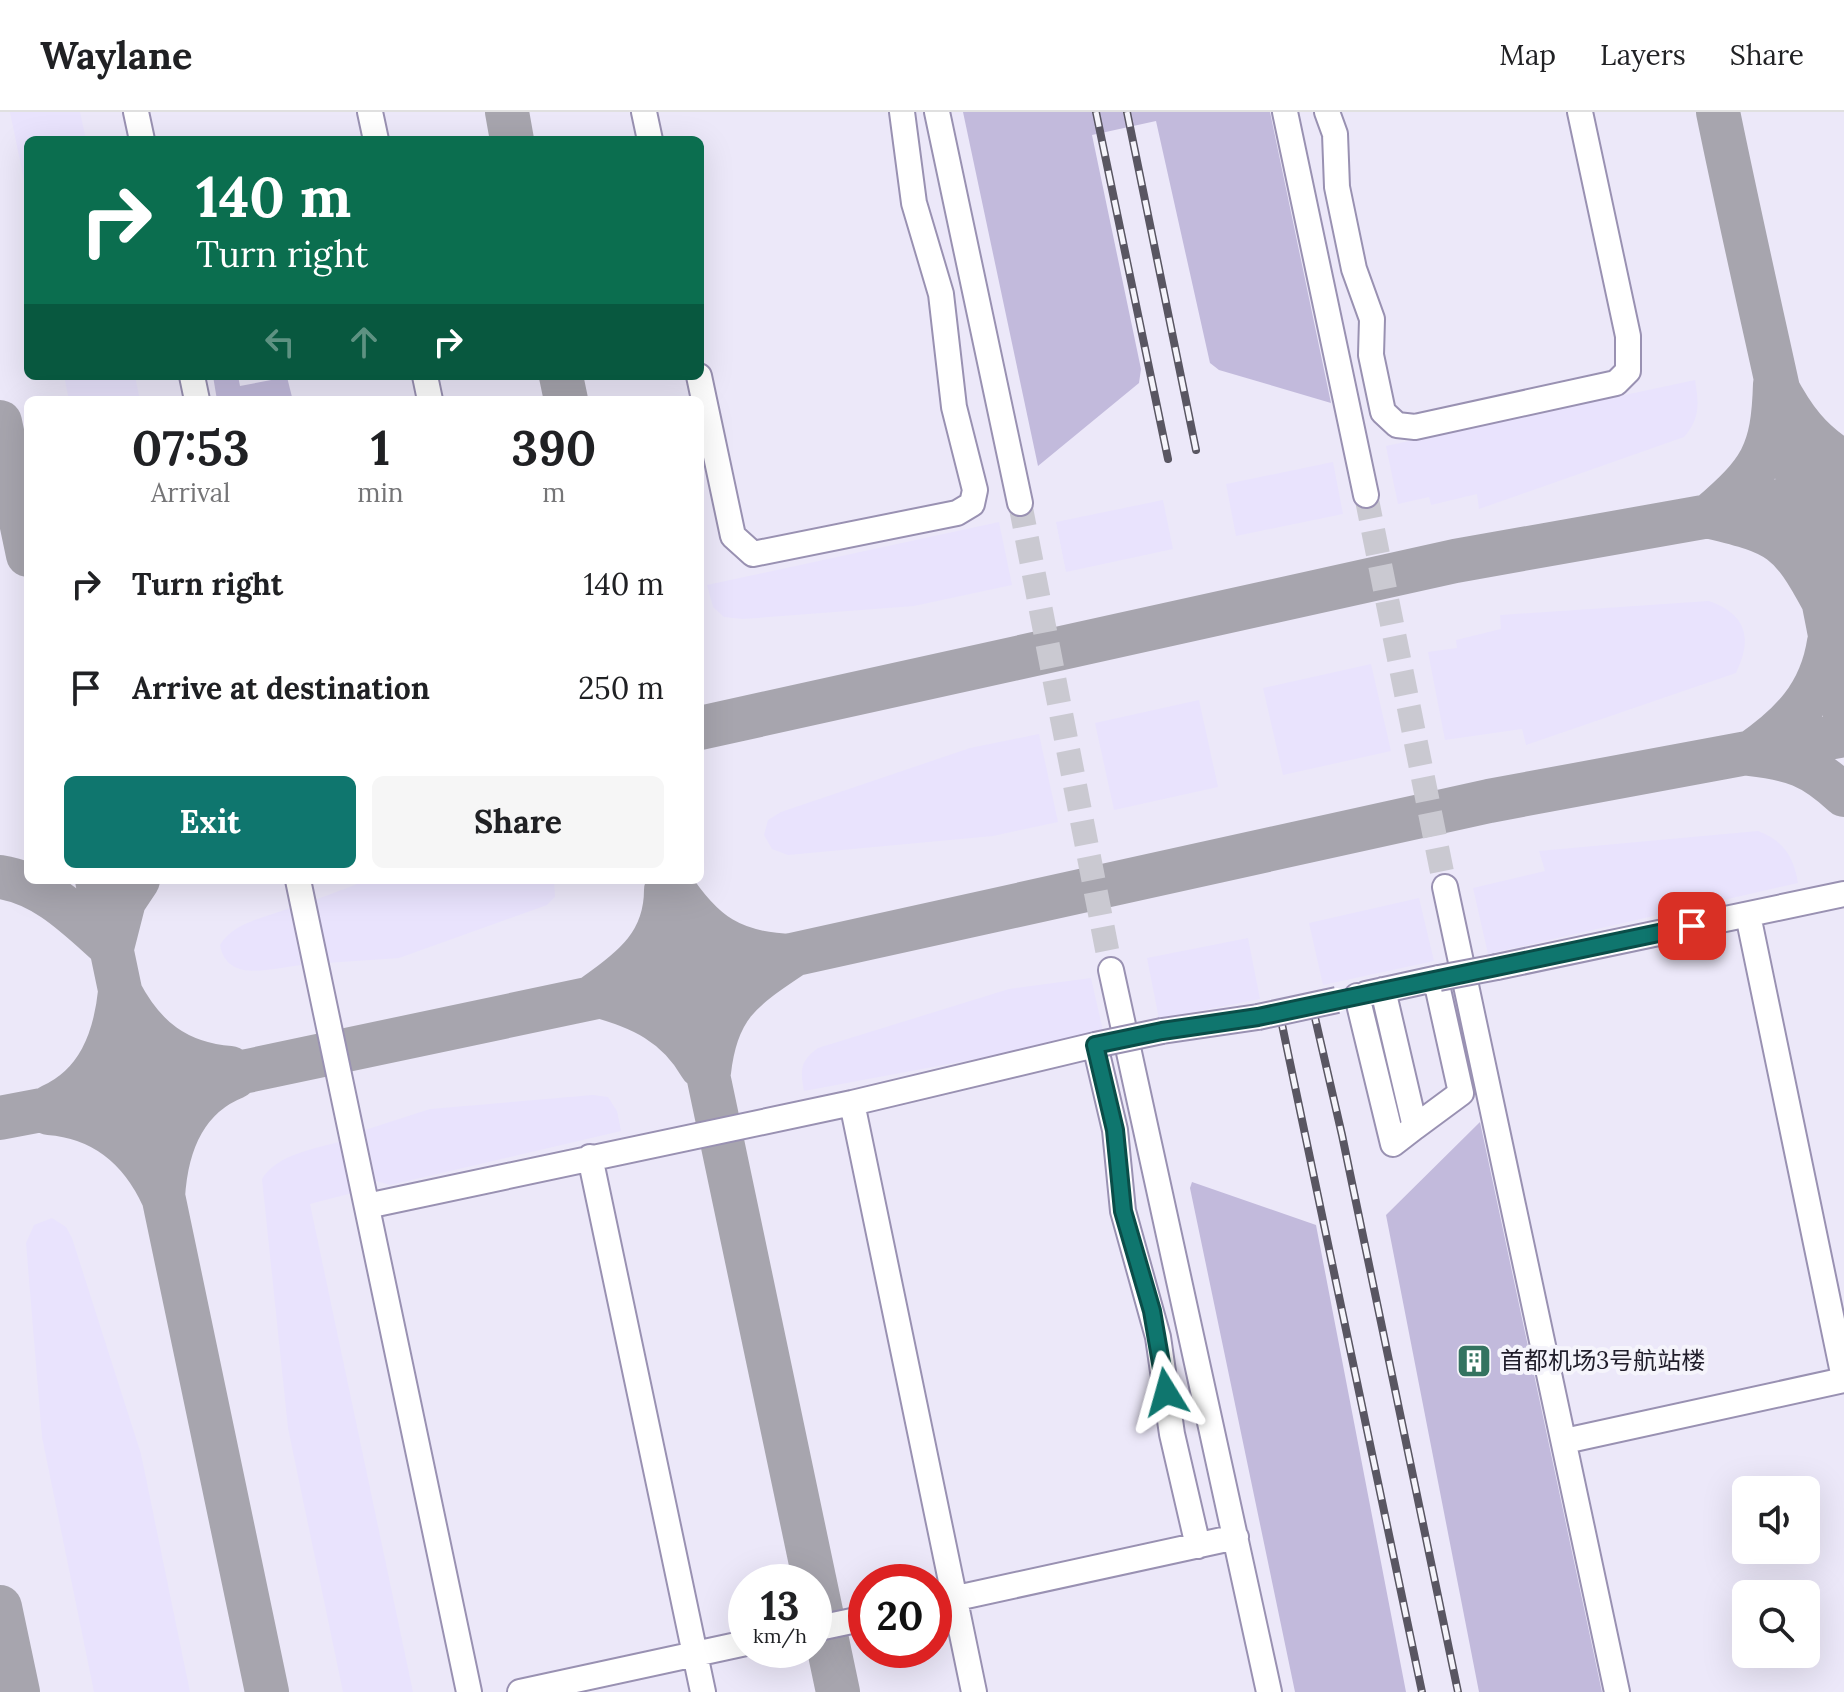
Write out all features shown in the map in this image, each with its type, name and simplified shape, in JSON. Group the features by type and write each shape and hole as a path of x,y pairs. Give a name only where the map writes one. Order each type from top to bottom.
{"lane":[{"path":"136,112 141,136"},
{"path":"370,112 375,136"},
{"path":"644,112 649,136"},
{"path":"704,400 733,536 753,554 957,513 972,504 975,490 954,407 941,294 914,203 902,112"},
{"path":"937,112 1020,503"},
{"path":"1285,112 1366,495"},
{"path":"1327,112 1335,134 1337,187 1354,269 1372,319 1371,355 1383,412 1397,425 1415,427 1616,383 1628,371 1628,336 1580,112"},
{"path":"299,884 469,1692"},
{"path":"1445,887 1617,1692"},
{"path":"367,1206 852,1103 1095,1045 1162,1031 1258,1017 1844,894"},
{"path":"1565,1441 1844,1379 1748,915"},
{"path":"1111,970 1269,1692"},
{"path":"1347,998 1393,1144 1461,1093 1437,985 1433,980"},
{"path":"1383,990 1415,1127"},
{"path":"1095,1045 1115,1130 1123,1211 1158,1337 1172,1434 1198,1546"},
{"path":"852,1103 937,1564"},
{"path":"590,1157 703,1692"},
{"path":"952,1599 1236,1537"},
{"path":"952,1625 974,1692"},
{"path":"520,1692 728,1647"}],"shaded area":[{"path":"0,112 1844,112 1844,1692 0,1692"},
{"path":"10,112 80,112 85,136 24,136 24,180"},
{"path":"65,380 136,380 139,396 68,396"},
{"path":"1695,380 1697,411 1684,437 1479,509 1477,494 1431,505 1429,497 1398,504 1386,446"},
{"path":"1333,462 1343,514 1236,536 1226,484"},
{"path":"1163,500 1173,549 1066,572 1056,522"},
{"path":"999,522 1012,585 914,606 743,619 724,617 713,607 707,585"},
{"path":"1709,601 1732,613 1743,630 1744,649 1736,673 1526,745 1522,729 1445,740 1428,652 1457,648 1456,640 1501,629 1500,615"},
{"path":"1371,664 1391,751 1283,775 1263,688"},
{"path":"1199,700 1218,787 1114,810 1095,723"},
{"path":"1039,734 1058,822 993,836 788,855 772,849 764,835 768,820 781,812 970,748"},
{"path":"1758,831 1774,839 1786,851 1794,865 1798,883 1488,954 1473,888 1545,871 1539,851"},
{"path":"357,884 554,884 555,897 547,905 399,958 327,963 315,900"},
{"path":"1419,898 1434,961 1323,985 1309,923"},
{"path":"290,908 301,965 252,971 232,965 224,957 220,945 233,931 251,921"},
{"path":"1248,938 1260,999 1159,1019 1147,958"},
{"path":"1091,978 1104,1035 804,1091 803,1066 818,1048 1009,989"},
{"path":"593,1095 608,1097 617,1111 621,1131 390,1185 376,1181 365,1130 430,1109"},
{"path":"342,1141 352,1193 310,1204 413,1692 343,1692 288,1428 262,1179 287,1158"},
{"path":"52,1218 66,1227 72,1238 141,1454 190,1692 94,1692 42,1437 26,1243 34,1225"}],"building":[{"path":"963,112 1270,112 1331,403 1219,370 1210,363 1156,121 1092,135 1141,369 1139,383 1038,466"},
{"path":"214,380 239,380 240,386 288,380 292,396 216,396"},
{"name":"首都机场3号航站楼","path":"1480,1122 1602,1692 1479,1692 1386,1215"},
{"path":"1192,1182 1316,1225 1406,1692 1295,1692 1190,1188"}],"taxiway":[{"path":"507,112 511,136"},
{"path":"1718,112 1815,560 1844,710"},
{"path":"562,380 565,396"},
{"path":"1709,516 1741,486 1761,459 1771,428 1775,384 1804,428 1821,446 1844,462"},
{"path":"0,422 24,536"},
{"path":"704,727 1455,561 1709,516 1844,487"},
{"path":"1711,517 1753,528 1780,542 1801,564 1823,601 1829,555 1844,520"},
{"path":"1829,642 1819,678 1802,707 1778,732 1749,754 1801,765 1844,795"},
{"path":"0,1118 252,1070 687,978 1489,801 1844,735"},
{"path":"0,877 24,884"},
{"path":"24,884 74,914 112,948 124,901 135,884"},
{"path":"98,884 267,1692"},
{"path":"668,884 838,1692"},
{"path":"671,885 695,916 721,938 752,951 792,956 758,979 734,1002 718,1031 709,1072"},
{"path":"666,890 665,908 654,939 635,964 595,995 628,1005 656,1019 681,1039 701,1066"},
{"path":"51,1106 81,1086 101,1059 114,1027 120,992 140,1023 164,1046 194,1061 230,1068"},
{"path":"49,1113 86,1121 118,1138 144,1164 163,1197 168,1159 181,1125 203,1097 235,1077"},
{"path":"0,1607 18,1692"}],"tunnel":[{"path":"1366,495 1445,887"},
{"path":"1020,503 1111,970"}],"railway":[{"path":"1096,112 1168,459"},
{"path":"1127,112 1196,450"},
{"path":"1313,1009 1458,1692"},
{"path":"1280,1015 1422,1692"}],"place":[{"name":"首都机场3号航站楼","path":"1474,1361"}],"route":[{"path":"1166,1392 1152,1311 1123,1211 1115,1130 1095,1045 1162,1031 1258,1017 1692,926"}]}
